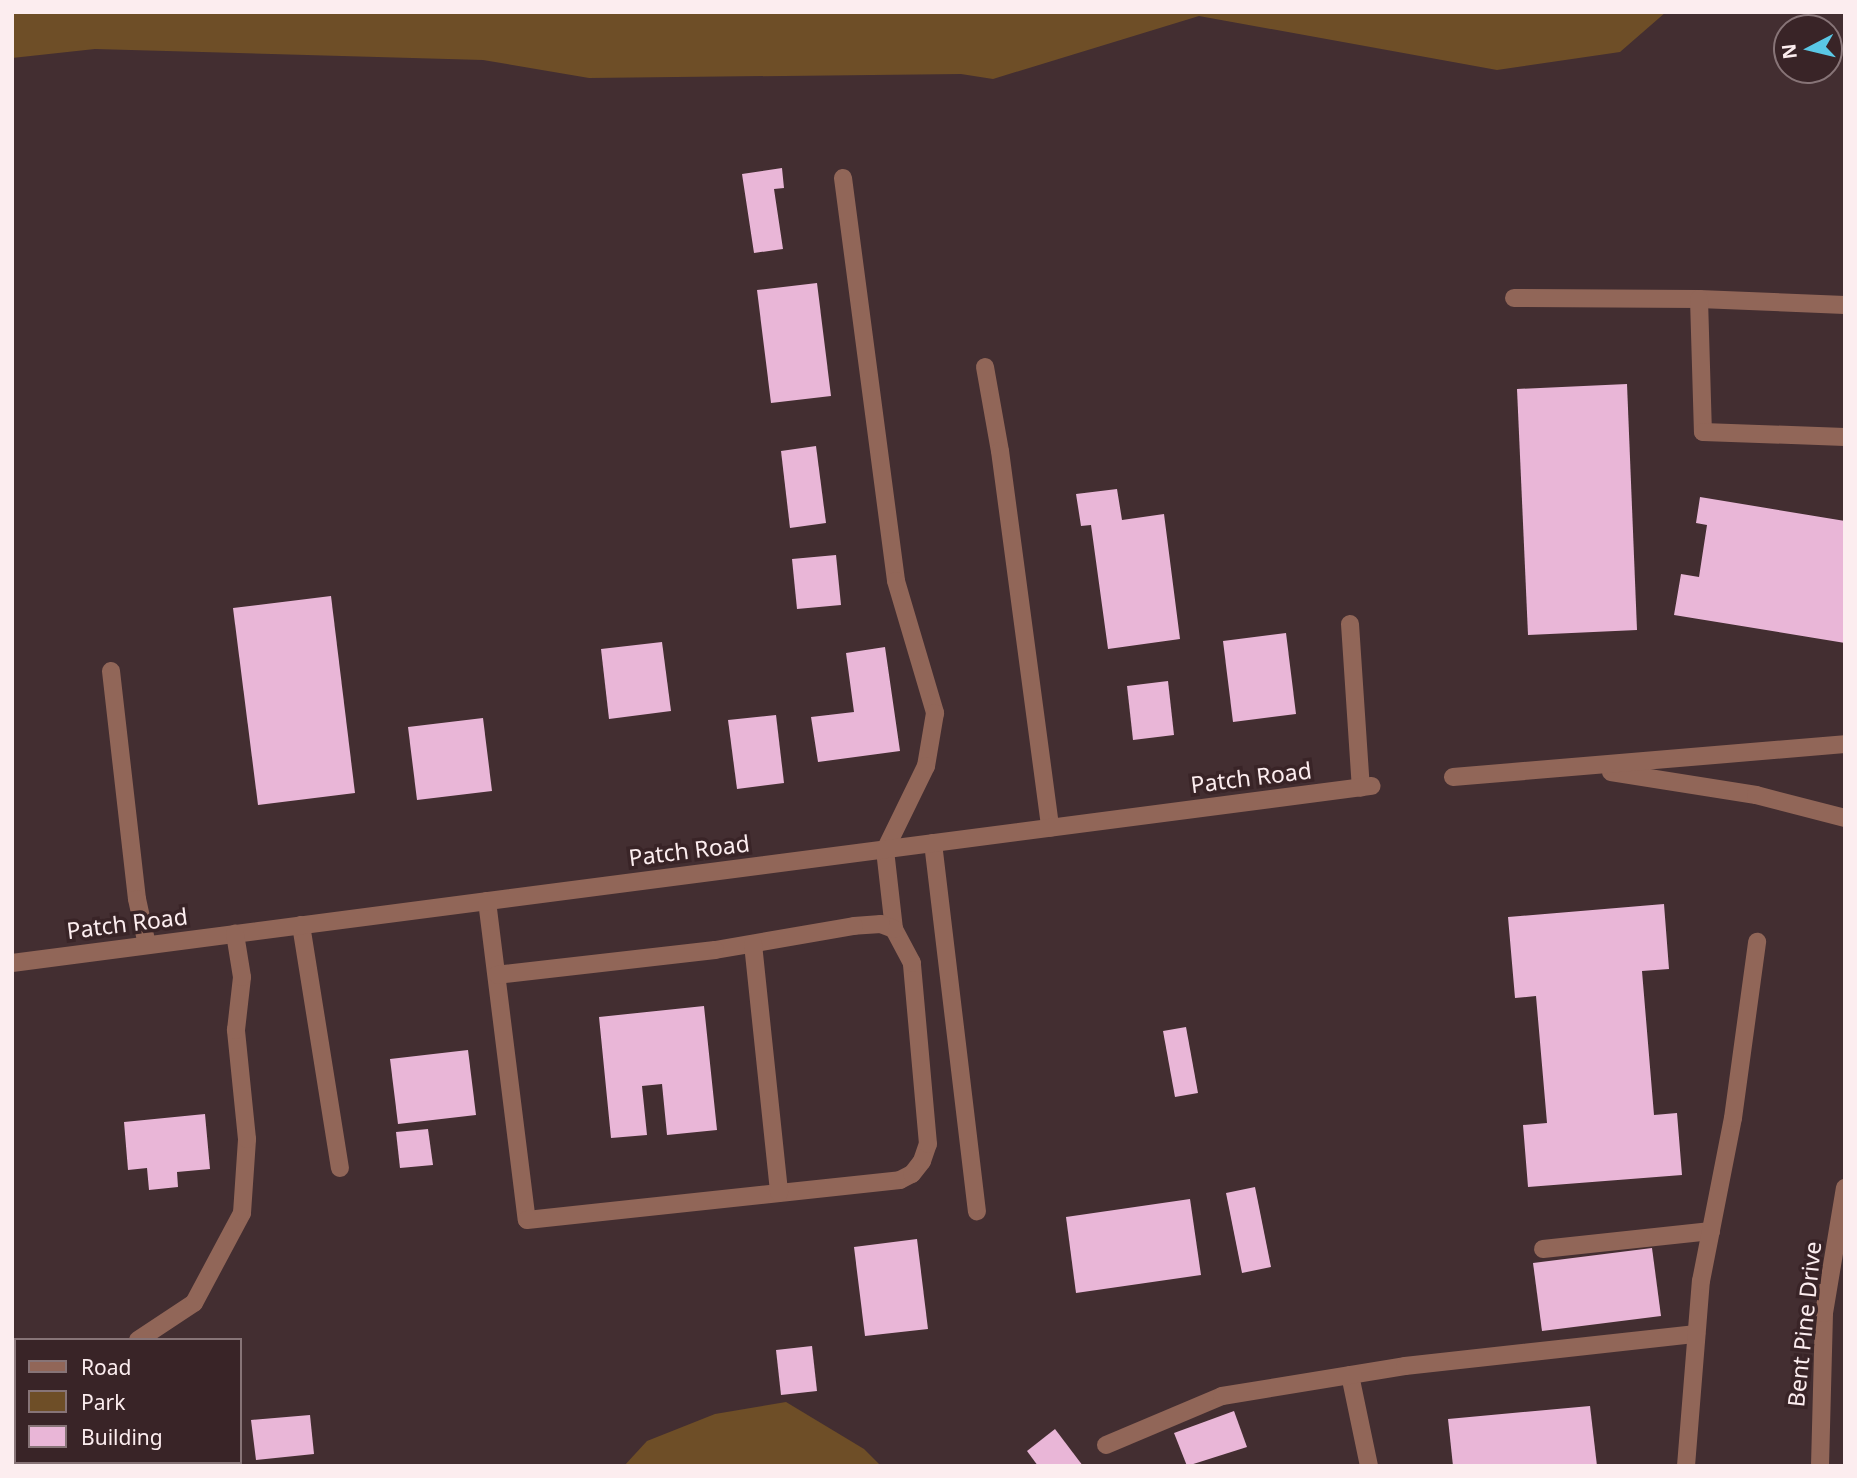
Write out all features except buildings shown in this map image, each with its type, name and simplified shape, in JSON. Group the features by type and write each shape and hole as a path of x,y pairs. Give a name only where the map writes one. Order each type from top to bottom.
{"street":[{"path":"487,901 527,1220 900,1180 912,1174 922,1161 928,1144 912,963 894,929 885,850 926,766 935,713 896,580 843,178"},
{"path":"1514,298 1699,299 1845,305"},
{"path":"1699,299 1703,432 1845,436"},
{"path":"985,367 1050,828"},
{"name":"Patch Road","path":"12,963 1366,787 1350,624"},
{"path":"111,671 137,899 147,945"},
{"path":"1453,777 1591,769 1762,748 1845,744"},
{"path":"1591,769 1756,796 1837,816"},
{"path":"933,843 977,1211"},
{"path":"497,975 753,944 854,926 881,924 894,929"},
{"path":"302,925 340,1168"},
{"path":"141,1338 194,1303 242,1213 247,1139 236,1030 242,977 235,934"},
{"path":"1686,1466 1696,1334 1711,1231 1733,1118 1757,942"},
{"path":"753,944 779,1193"},
{"name":"Bent Pine Drive","path":"1820,1466 1818,1397 1824,1313 1845,1188"},
{"path":"1543,1248 1711,1231"},
{"path":"1106,1445 1222,1396 1350,1375 1696,1334"},
{"path":"1350,1375 1368,1466"}],"green space":[{"path":"12,12 1666,12 1620,52 1497,70 1199,16 993,79 961,74 589,78 483,60 95,49 12,58"},
{"path":"786,1402 864,1449 881,1466 624,1466 647,1441 715,1414"}]}
